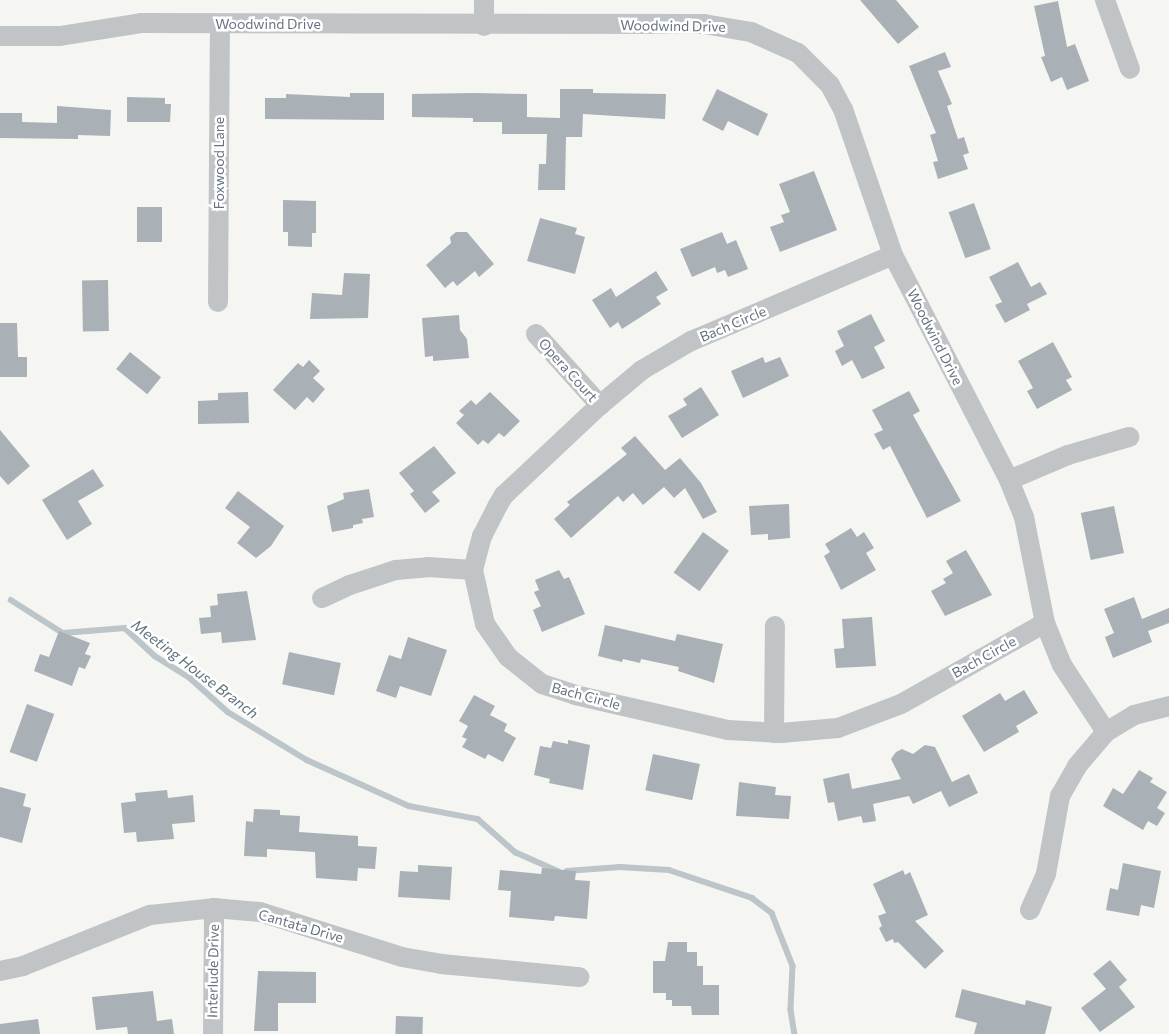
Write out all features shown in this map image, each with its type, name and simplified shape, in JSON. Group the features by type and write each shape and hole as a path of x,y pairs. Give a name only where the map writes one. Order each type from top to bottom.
{"street":[{"path":"484,0 484,26"},
{"path":"1105,0 1130,69"},
{"name":"Woodwind Drive","path":"0,36 60,36 141,23 484,26 726,25 776,40 798,53 830,84 843,109 893,255 1009,480 1024,517 1045,623 1062,665 1106,732"},
{"name":"Foxwood Lane","path":"218,302 220,24"},
{"name":"Bach Circle","path":"893,255 692,341 642,370 600,405 504,494 482,536 473,570 485,624 498,647 519,668 542,684 575,695 728,730 774,733 838,728 901,704 1045,623"},
{"name":"Opera Court","path":"536,334 600,405"},
{"path":"1009,480 1068,455 1129,437"},
{"path":"322,598 350,584 396,570 428,566 473,570"},
{"path":"774,733 775,626"},
{"path":"1030,910 1046,874 1060,796 1077,766 1106,732 1134,715 1169,706"},
{"name":"Cantata Drive","path":"0,971 23,966 150,915 214,908 260,912 402,957 441,964 579,977"},
{"name":"Interlude Drive","path":"213,1034 214,908"}],"building":[{"path":"860,0 896,0 919,27 898,44"},
{"path":"1058,1 1067,47 1075,44 1089,81 1067,90 1062,77 1051,82 1041,57 1045,56 1034,6"},
{"path":"945,52 951,67 938,71 952,104 947,106 958,139 964,137 969,153 963,155 968,169 938,179 933,162 938,161 930,135 936,133 909,66"},
{"path":"560,89 593,89 593,93 666,94 665,119 583,114 582,137 566,137 565,190 538,190 539,164 546,164 547,134 502,134 502,122 473,122 473,118 412,117 412,94 474,93 527,94 527,117 560,118"},
{"path":"717,89 768,114 758,136 728,121 723,131 702,120"},
{"path":"350,93 384,93 384,120 265,119 265,98 286,98 286,94 350,97"},
{"path":"127,97 165,98 165,104 171,104 170,122 127,122"},
{"path":"57,106 111,110 110,136 78,135 78,139 0,138 0,113 22,113 22,122 57,123"},
{"path":"814,171 837,230 780,252 770,227 784,222 781,215 790,212 779,184"},
{"path":"283,200 316,201 316,233 312,233 312,247 288,246 288,232 283,232"},
{"path":"974,203 991,249 965,258 949,212"},
{"path":"137,207 162,207 162,242 137,242"},
{"path":"540,218 577,228 575,234 585,237 575,274 527,261"},
{"path":"456,232 467,232 494,264 479,277 475,271 457,286 453,281 445,288 426,265 451,243 450,237"},
{"path":"722,232 727,244 736,240 748,269 728,277 725,270 717,273 715,267 692,277 680,249"},
{"path":"1018,262 1031,287 1040,282 1047,294 1027,304 1030,310 1005,323 995,305 1002,302 989,277"},
{"path":"656,271 668,290 656,297 661,304 622,329 618,322 610,328 592,300 611,288 616,297"},
{"path":"344,273 370,274 368,318 310,319 312,293 342,295"},
{"path":"82,280 108,280 109,331 83,331"},
{"path":"871,314 885,341 874,347 885,368 862,379 852,360 842,366 835,351 844,346 837,331"},
{"path":"459,315 460,330 467,339 469,358 433,361 433,356 425,357 422,318"},
{"path":"0,323 17,323 18,357 27,357 27,377 0,377"},
{"path":"1053,342 1072,377 1066,380 1072,390 1037,409 1027,391 1033,388 1018,361"},
{"path":"130,352 161,377 147,394 116,369"},
{"path":"763,357 765,363 780,357 789,376 743,398 731,371"},
{"path":"309,360 320,371 313,378 325,389 313,403 307,397 295,410 273,390 298,363 303,367"},
{"path":"701,387 719,415 682,438 668,416 687,405 683,399"},
{"path":"909,391 920,411 913,415 961,501 927,518 890,446 883,450 874,434 883,430 872,410"},
{"path":"248,392 249,423 198,424 198,401 218,400 218,393"},
{"path":"490,392 520,421 504,437 499,433 488,444 483,440 478,445 456,423 464,415 459,411 471,400 476,405"},
{"path":"0,430 30,466 8,485 0,476"},
{"path":"635,436 665,470 680,458 701,483 717,512 703,519 685,488 674,498 664,487 643,505 633,493 623,502 618,496 571,538 554,519 570,505 567,502 627,454 621,448"},
{"path":"434,446 456,473 432,492 440,501 425,513 410,494 414,491 399,473"},
{"path":"93,469 104,486 78,501 92,524 67,540 42,500"},
{"path":"369,489 374,517 362,519 363,523 353,525 353,528 332,532 327,506 344,499 343,493"},
{"path":"238,491 284,526 271,546 256,558 237,543 250,527 225,508"},
{"path":"789,504 790,538 768,540 768,534 751,535 749,506"},
{"path":"1114,506 1124,553 1091,560 1081,513"},
{"path":"851,528 857,537 864,532 874,548 866,553 876,570 841,590 824,556 830,552 825,544"},
{"path":"703,532 729,551 699,591 674,572"},
{"path":"966,550 992,595 945,616 931,591 946,583 943,579 953,573 946,561"},
{"path":"559,570 564,579 569,577 585,614 542,632 533,610 541,606 534,592 539,590 535,580"},
{"path":"247,591 256,640 222,643 221,632 201,634 199,618 211,617 210,606 218,605 217,594"},
{"path":"1134,597 1142,619 1169,608 1169,623 1148,631 1152,642 1113,658 1105,637 1114,633 1104,609"},
{"path":"872,617 876,666 836,668 834,649 844,648 842,619"},
{"path":"605,625 675,641 677,634 723,644 714,683 678,671 679,667 641,659 640,663 623,659 622,662 598,656"},
{"path":"59,631 90,643 85,654 91,656 85,669 79,667 72,686 34,671 40,654 49,657"},
{"path":"408,637 447,650 431,696 400,686 396,698 376,691 389,655 401,659"},
{"path":"289,652 341,663 334,695 282,684"},
{"path":"1024,690 1038,713 1016,726 1019,732 984,752 962,716 1000,693 1005,701"},
{"path":"474,695 495,706 490,715 507,724 504,731 516,738 503,762 488,754 485,759 462,747 467,739 462,737 468,726 459,721"},
{"path":"27,704 54,714 37,762 10,752"},
{"path":"568,740 590,745 583,790 549,783 550,779 534,775 540,746 551,748 553,741 568,744"},
{"path":"925,745 935,747 952,782 969,774 978,793 949,807 941,791 913,804 909,796 873,804 876,821 863,823 861,816 838,821 834,802 828,803 823,779 849,773 852,789 901,779 891,759 896,752 902,749 913,754"},
{"path":"653,754 700,764 692,800 645,790"},
{"path":"1139,770 1153,778 1150,782 1167,792 1157,808 1165,813 1157,826 1148,821 1143,830 1103,806 1113,788 1123,794"},
{"path":"739,782 776,787 775,795 791,796 789,819 736,816"},
{"path":"0,787 26,794 23,806 31,808 22,843 0,837"},
{"path":"167,790 168,798 193,795 195,822 172,824 174,839 137,842 136,832 124,833 121,803 136,801 135,793"},
{"path":"254,809 280,810 280,815 300,816 299,832 358,836 358,846 377,847 375,869 358,868 357,881 316,878 315,852 267,849 267,857 244,856 246,821 253,822"},
{"path":"1123,863 1161,871 1154,908 1141,905 1139,916 1106,910 1110,888 1118,890"},
{"path":"418,865 452,867 450,900 398,897 400,871 418,872"},
{"path":"542,868 576,871 575,880 590,881 587,919 555,916 554,921 509,917 511,891 498,890 500,870 541,874"},
{"path":"903,870 905,875 910,872 928,915 915,921 944,951 925,969 898,942 894,943 893,939 886,942 879,928 882,926 878,916 886,913 873,884"},
{"path":"668,942 687,942 687,952 697,952 697,966 703,966 703,985 719,985 719,1015 692,1015 691,1006 672,1006 672,1000 666,1000 666,993 653,993 653,961 665,961"},
{"path":"1110,960 1127,980 1119,987 1135,1007 1100,1032 1081,1008 1106,989 1093,974"},
{"path":"258,971 316,972 316,1003 278,1003 278,1031 254,1031"},
{"path":"962,989 1025,1005 1026,1000 1052,1007 1045,1034 974,1034 977,1023 955,1017"},
{"path":"153,991 157,1021 172,1019 174,1034 128,1034 127,1027 96,1030 92,997"},
{"path":"396,1016 423,1017 422,1034 395,1034"},
{"path":"38,1019 40,1034 0,1034 0,1024"}],"waterway":[{"name":"Meeting House Branch","path":"11,600 63,633 125,628 155,656 190,678 228,712 307,760 409,806 478,819 515,852 558,871"},
{"name":"Meeting House Branch","path":"567,871 620,867 669,870 752,898 772,913 793,966 791,1010 795,1034"}]}
